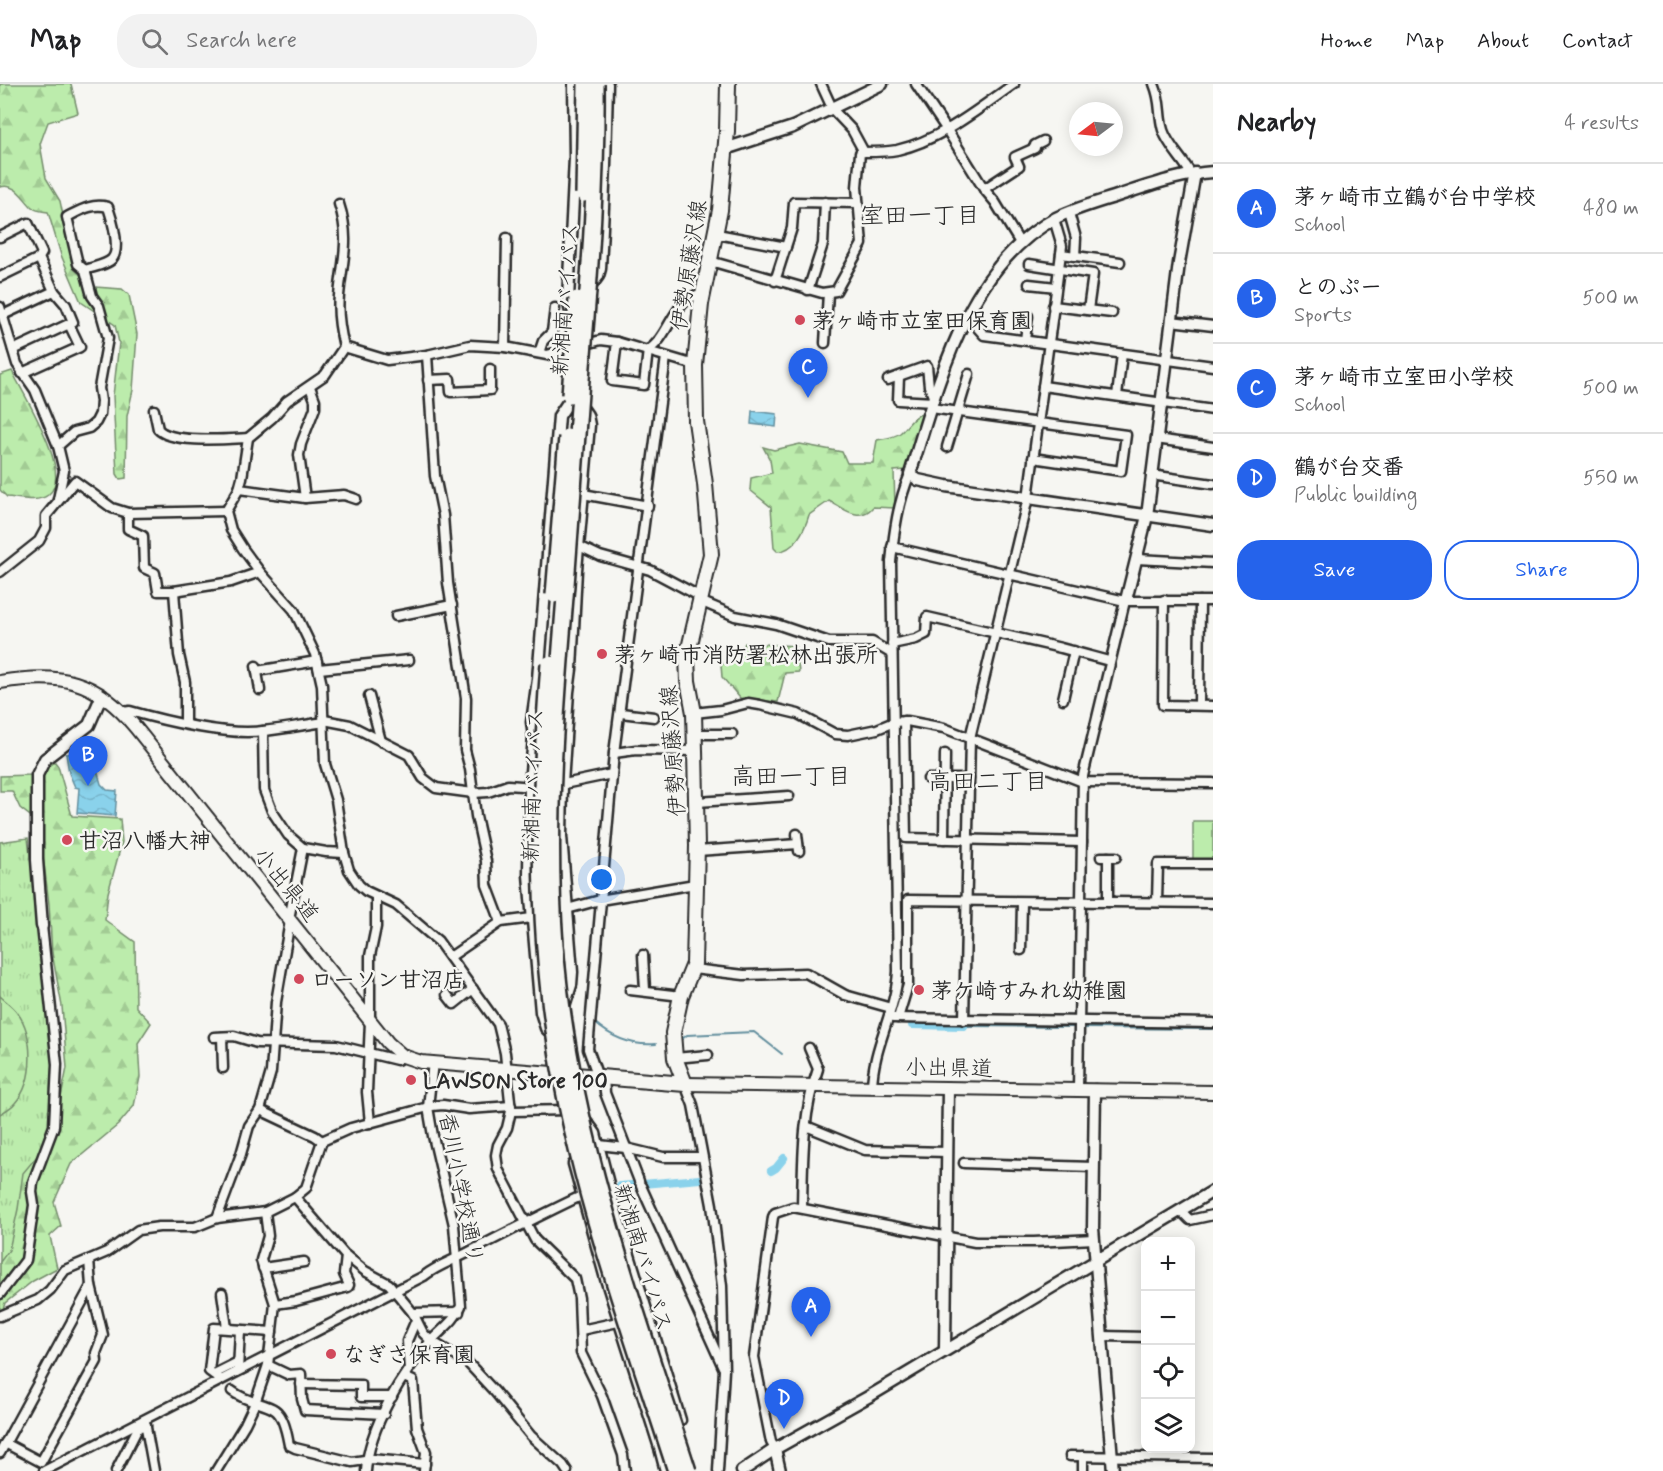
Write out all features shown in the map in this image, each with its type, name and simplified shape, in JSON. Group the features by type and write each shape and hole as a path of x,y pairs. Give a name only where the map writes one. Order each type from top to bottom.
{"highway":[{"name":"新湘南バイパス","path":"586,84 580,262 543,740 541,835 544,947 556,1046 578,1151 614,1280 678,1470"},
{"name":"新湘南バイパス","path":"596,84 591,258 553,758 551,851 555,945 566,1036 586,1139 678,1470"}],"main road":[{"name":"伊勢原藤沢線","path":"685,1084 675,1058 673,1033 681,996 693,969 697,802 694,713 688,681 687,657 711,554 705,484 696,421 695,365 702,294 717,234 728,84"},
{"name":"小出県道","path":"0,682 26,678 75,682 102,695 123,712 370,1021 388,1043 403,1056"},
{"path":"403,1056 433,1062 685,1084"},
{"path":"567,1074 570,1112 595,1225 678,1470"},
{"name":"小出県道","path":"685,1084 1213,1092"},
{"path":"570,1112 614,1250 668,1398 678,1470"}],"street":[{"path":"574,84 574,158 568,299 571,312 582,325 581,338"},
{"path":"567,1074 562,1014 572,985 572,972 561,836 562,784 582,494 589,425 587,415 575,398 586,295 600,269 607,84"},
{"path":"821,84 833,110 856,135 864,152"},
{"path":"725,149 793,127 882,84"},
{"path":"916,84 1020,243"},
{"path":"710,261 808,290 822,293 836,291 862,244 863,237 857,203 860,153 895,151 910,147 947,130 1014,84"},
{"path":"1078,1089 1083,782 1109,661 1147,516 1160,403 1193,173 1163,131 1161,104 1154,84"},
{"path":"984,189 1019,166 1016,157 1035,148 1035,145 1043,141"},
{"path":"894,1018 891,1008 898,971 892,547 902,497 951,346 967,316 1002,263 1020,243 1054,219 1163,181 1193,173 1213,171"},
{"path":"775,281 792,228 794,202 857,203"},
{"path":"808,290 823,244 825,202"},
{"path":"154,410 158,429 168,436 223,440 248,438 272,418 287,401 332,368 344,347 340,331 338,297 346,242 344,220 339,204"},
{"path":"58,446 74,432 89,428 100,414 99,388 108,338 85,270 78,264 67,216 89,206 108,207 116,240 114,257 111,261 85,270"},
{"path":"1069,213 1076,238 1075,256"},
{"path":"964,1020 970,738 1028,498 1062,246 1054,219"},
{"path":"0,237 28,224 42,253 39,258 0,277"},
{"path":"717,234 786,247"},
{"path":"506,347 507,238"},
{"path":"1061,254 1120,262"},
{"path":"13,350 73,322 66,305 54,291 39,258"},
{"path":"1029,264 1093,274 1088,310"},
{"path":"1029,284 1056,287"},
{"path":"54,291 2,311 17,364 35,390 58,446 64,471 58,499"},
{"path":"825,343 828,292"},
{"path":"617,342 612,381 644,385 648,351 660,342 678,310 690,299 702,294"},
{"path":"1053,306 1112,313"},
{"path":"539,353 543,341 552,332 555,308"},
{"path":"1025,340 1028,315"},
{"path":"967,316 984,335 1213,366"},
{"path":"1171,321 1213,326"},
{"path":"22,373 80,347 69,324"},
{"path":"344,347 387,360 427,355 464,345 506,347 547,355 581,338 617,342 695,365"},
{"path":"1117,396 1122,354"},
{"path":"427,355 435,476 443,515 445,558 466,698 465,750 486,861 487,885 501,922"},
{"path":"666,357 614,753 588,1049 601,1077 604,1093 640,1183 724,1370"},
{"path":"888,380 927,366 932,403"},
{"path":"428,380 450,379 450,392 490,390 490,369"},
{"path":"947,447 969,374"},
{"path":"899,377 898,400 932,403 958,411 1126,435 1121,471 1033,458"},
{"path":"1043,386 1213,410"},
{"path":"304,498 299,455 315,408 315,400 309,387"},
{"path":"567,1074 557,1040 546,1028 541,1012 532,918 528,842 534,737 532,714 538,680 559,416 567,404 575,398"},
{"path":"248,438 239,489 226,511 231,530 243,549 294,610 318,665 324,721 325,764 336,800 344,853 353,878 366,891 396,905 418,921 438,941 498,1024 505,1053 511,1109 507,1128 498,1144 496,1162 541,1248 575,1279 579,1298 582,1353 603,1395 623,1455 625,1471"},
{"path":"1156,439 1213,447"},
{"path":"910,474 918,480 946,486 1213,525"},
{"path":"1151,475 1213,484"},
{"path":"0,572 39,541 46,528 46,516 75,481 105,503 128,513 226,511"},
{"path":"239,489 304,498 344,495 356,499"},
{"path":"582,494 648,506"},
{"path":"128,513 128,529 143,536 144,568 155,573 158,591 174,591 231,582 260,572"},
{"path":"549,537 579,543 606,558 638,566 735,616 776,624 829,642 872,642 892,654"},
{"path":"892,547 1126,600 1213,601"},
{"path":"1137,559 1213,563"},
{"path":"174,591 179,655 185,682 185,724"},
{"path":"1164,600 1163,705 1213,706"},
{"path":"1198,705 1200,601"},
{"path":"396,616 452,605"},
{"path":"892,644 916,639 926,634 927,617 1109,661"},
{"path":"1063,699 1074,651"},
{"path":"260,690 257,668 409,660"},
{"path":"0,1294 26,1260 34,1205 33,1182 54,1126 57,1064 37,860 37,775 45,759 89,725 102,695"},
{"path":"369,696 381,741"},
{"path":"694,713 721,710 748,703 798,714 841,735 856,734 894,722 931,724 1083,782 1213,783"},
{"path":"123,712 130,711 185,724 239,732 263,731 324,721 350,725 409,755 423,778 436,788 473,794 508,785 530,787 562,784 612,774"},
{"path":"621,713 654,717"},
{"path":"904,721 906,838 1082,842"},
{"path":"263,731 266,799 288,835 303,848 344,853"},
{"path":"695,734 732,734"},
{"path":"614,753 636,750 695,751"},
{"path":"944,839 945,754"},
{"path":"928,779 969,779"},
{"path":"697,802 789,796"},
{"path":"697,851 798,847 796,834"},
{"path":"218,1218 242,1154 249,1126 260,1110 271,1072 276,1002 303,848"},
{"path":"1108,857 1108,902"},
{"path":"1157,902 1158,864 1213,864"},
{"path":"567,909 600,900 695,884"},
{"path":"370,1123 367,1092 370,956 376,927 376,896"},
{"path":"872,1086 873,1064 908,985 908,900 1213,903"},
{"path":"1021,950 1022,902"},
{"path":"450,957 501,922 532,918"},
{"path":"643,956 645,990"},
{"path":"693,969 744,975 802,972 845,995 891,1008"},
{"path":"447,995 454,1004 473,989"},
{"path":"630,990 681,996"},
{"path":"894,1018 1079,1024 1213,1023"},
{"path":"223,1068 218,1037 234,1036 245,1041 273,1043 336,1045 397,1060 403,1056"},
{"path":"802,1208 804,1135 812,1086 818,1069 809,1048"},
{"path":"675,1058 708,1055"},
{"name":"香川小学校通り","path":"433,1062 428,1107 454,1225 462,1300 459,1312"},
{"path":"685,1084 693,1105 712,1205 722,1286 724,1370 718,1471"},
{"path":"945,1349 948,1088"},
{"path":"1095,1090 1095,1262 1113,1471"},
{"path":"0,1316 38,1300 72,1265 107,1252 138,1230 159,1227 195,1227 218,1218 265,1212 295,1197 306,1188 322,1141 351,1128 443,1105 469,1109 570,1112 585,1118 592,1126 599,1145 668,1398 681,1420"},
{"path":"260,1110 322,1141"},
{"path":"570,1112 581,1196 595,1225 618,1322 660,1451 678,1470"},
{"path":"806,1126 865,1150 947,1152"},
{"path":"599,1145 663,1156 702,1156"},
{"path":"964,1163 1094,1167"},
{"path":"742,1471 775,1449 1213,1191"},
{"path":"43,1468 145,1422 238,1366 270,1354 436,1267 581,1196"},
{"path":"295,1197 346,1256 365,1271 389,1284 431,1341 468,1363 531,1436 563,1464 567,1471"},
{"path":"780,1471 771,1442 754,1357 773,1217 776,1213 793,1206 975,1242 1094,1239"},
{"path":"1180,1210 1190,1220 1213,1215"},
{"path":"216,1471 245,1424 268,1365 274,1304 261,1254 268,1236 265,1212"},
{"path":"274,1304 296,1301 348,1287 344,1274 346,1256"},
{"path":"43,1468 98,1361 96,1353 102,1335 91,1286 89,1260"},
{"path":"263,1268 304,1262"},
{"path":"0,1452 91,1286"},
{"path":"222,1293 227,1329"},
{"path":"414,1317 459,1312"},
{"path":"366,1471 371,1441 406,1373 431,1341 459,1312"},
{"path":"232,1391 240,1397 275,1410 282,1420 290,1445 295,1448 352,1462 367,1461 424,1468 426,1452 417,1428 413,1381 406,1373 407,1341 414,1317"},
{"path":"581,1330 618,1322"},
{"path":"217,1377 209,1371 214,1328 272,1332"},
{"path":"238,1366 240,1330"},
{"path":"1102,1336 1141,1337"},
{"path":"268,1365 289,1375 301,1374 305,1410 384,1414"},
{"path":"301,1384 361,1385 361,1397 392,1397"},
{"path":"116,1471 138,1428 145,1422"},
{"path":"145,1422 154,1471"},
{"path":"5,1443 43,1468"},
{"path":"660,1451 678,1470"},
{"path":"1070,1456 1213,1458"},
{"path":"1083,1456 1083,1471"}],"green space":[{"path":"0,84 71,84 78,113 48,122 40,144 46,178 60,201 74,269 95,287 122,289 129,295 137,334 133,390 127,416 126,478 120,479 117,474 113,396 119,343 115,325 81,302 61,255 48,212 33,208 15,189 0,187"},
{"path":"12,371 44,434 55,470 55,485 48,495 39,499 7,497 0,490 0,375"},
{"path":"922,414 905,470 894,471 895,508 873,507 868,512 857,514 846,511 829,501 809,515 802,533 794,544 783,550 777,551 774,548 771,507 750,490 751,478 772,473 770,460 763,447 774,450 800,444 842,452 847,463 873,463 877,440 897,435 915,417"},
{"path":"745,643 796,646 799,672 785,673 778,702 740,698 722,677 721,665 740,653"},
{"path":"55,762 72,816 120,819 122,842 108,893 105,920 135,942 136,1007 151,1023 138,1043 140,1077 134,1106 118,1125 71,1164 54,1202 61,1226 50,1236 57,1268 33,1281 5,1303 0,1319 0,1262 9,1250 23,1173 53,1137 67,1068 62,1006 52,953 49,904 39,823 20,808 12,791 0,791 0,776 30,775"},
{"path":"1193,821 1213,821 1213,861 1193,861"},
{"path":"28,838 57,1094 25,1241 0,1283 0,842"},
{"path":"0,996 15,1010 23,1022 27,1033 30,1058 29,1071 22,1094 13,1105 0,1114"}],"water":[{"path":"752,411 777,414 776,427 751,424"},
{"path":"92,752 101,784 107,790 117,791 115,816 77,813 79,788 75,787 69,773 66,754"}],"waterway":[{"path":"594,1022 623,1040 639,1044 656,1044"},
{"path":"912,1025 964,1026"},
{"path":"964,1026 1075,1027"},
{"path":"1081,1028 1213,1029"},
{"path":"682,1039 687,1035 754,1032 782,1054"},
{"path":"771,1171 784,1158"},
{"path":"620,1186 700,1179"}],"place":[{"name":"茅ヶ崎市立室田保育園","path":"800,320"},
{"name":"茅ヶ崎市立室田小学校","path":"808,398"},
{"name":"茅ヶ崎市消防署松林出張所","path":"602,654"},
{"name":"とのぷー","path":"88,786"},
{"name":"甘沼八幡大神","path":"67,840"},
{"name":"ローソン甘沼店","path":"299,979"},
{"name":"茅ケ崎すみれ幼稚園","path":"919,990"},
{"name":"LAWSON Store 100","path":"411,1080"},
{"name":"茅ヶ崎市立鶴が台中学校","path":"811,1337"},
{"name":"なぎさ保育園","path":"331,1354"},
{"name":"鶴が台交番","path":"784,1429"}],"district":[{"name":"室田一丁目","path":"920,215"},
{"name":"高田一丁目","path":"791,776"},
{"name":"高田二丁目","path":"988,781"}]}
